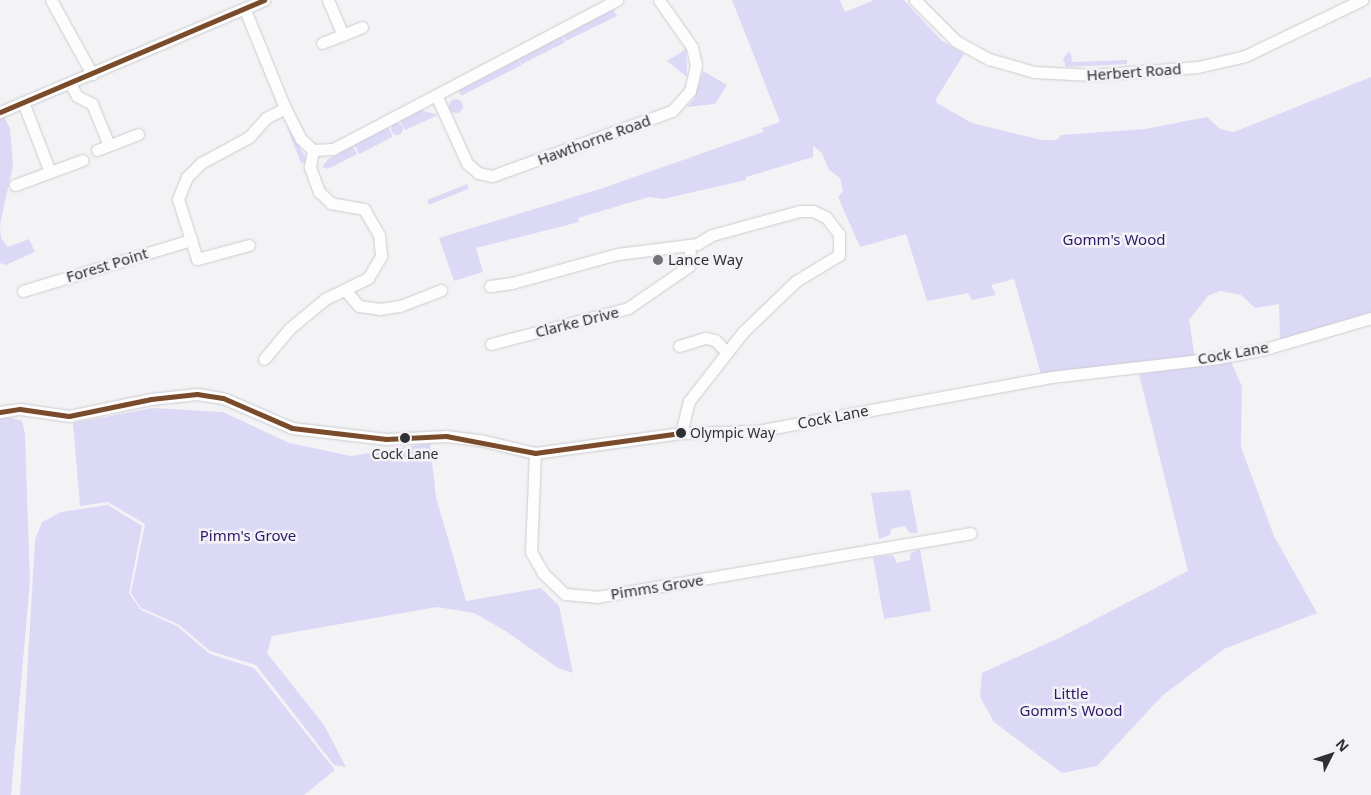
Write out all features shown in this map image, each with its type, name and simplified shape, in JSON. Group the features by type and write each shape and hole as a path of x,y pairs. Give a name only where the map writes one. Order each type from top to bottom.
{"street":[{"path":"50,0 92,74"},
{"path":"0,112 245,10 264,0"},
{"path":"328,0 343,35"},
{"path":"312,150 333,149 617,0"},
{"name":"Hawthorne Road","path":"436,95 467,163 478,173 492,176 672,111 690,91 696,65 692,46 659,0"},
{"name":"Herbert Road","path":"915,0 956,41 989,59 1034,72 1092,76 1198,67 1245,56 1362,0"},
{"path":"245,10 285,108 300,138 312,150 311,172 324,198 336,204 364,209 376,226 381,243 381,256 374,272 345,290 331,295 304,316 264,359"},
{"path":"322,43 362,27"},
{"path":"70,83 77,96 92,104 110,145"},
{"path":"23,102 50,172"},
{"path":"249,245 197,259 178,200 187,177 201,163 249,136 266,118 285,108"},
{"path":"97,150 138,134"},
{"path":"15,185 83,160"},
{"path":"490,286 617,254 690,246 712,235 804,210 826,217 839,234 839,255 796,282 726,352 689,401 681,433"},
{"name":"Forest Point","path":"23,291 191,240"},
{"name":"Clarke Drive","path":"491,344 628,308 689,266 690,246"},
{"path":"345,290 359,306 380,309 413,302 441,290"},
{"name":"Cock Lane","path":"0,412 20,409 69,416 151,399 197,394 223,398 292,428 386,439 461,438 535,453 681,433 757,431 1051,376 1218,358 1265,349 1371,318"},
{"path":"679,346 706,338 715,340 726,352"},
{"name":"Pimms Grove","path":"535,453 531,552 543,573 564,594 597,598 901,547 971,533"}],"green space":[{"name":"Gomm's Wood","path":"732,0 840,0 845,12 874,0 904,0 941,40 964,54 936,99 937,103 972,123 1042,140 1057,140 1061,135 1145,129 1207,117 1220,129 1234,132 1371,77 1371,312 1280,340 1279,304 1255,308 1241,295 1220,291 1208,296 1189,320 1195,359 1041,374 1014,279 991,285 996,295 972,300 968,293 927,301 906,234 860,247 838,197 843,191 840,178 829,170 822,153 813,146 813,157 746,177 746,180 663,199 649,197 578,218 579,222 476,248 483,272 454,281 439,238 600,189 763,132 762,128 780,122"},
{"path":"613,9 617,16 566,41 563,36"},
{"path":"562,36 565,42 522,64 518,58"},
{"path":"686,49 687,64 687,77 667,61"},
{"path":"1068,52 1071,53 1072,62 1127,60 1127,64 1066,67 1063,59"},
{"path":"518,59 521,65 461,96 458,89"},
{"path":"703,71 727,85 715,104 687,107 694,99"},
{"path":"453,99 459,99 463,106 459,113 453,113 449,109 449,103"},
{"path":"421,110 438,115 405,130 400,121"},
{"path":"4,117 10,128 13,166 0,224 0,119"},
{"path":"397,123 403,129 397,135 391,129"},
{"path":"286,125 305,156 305,162 301,163"},
{"path":"388,127 393,137 359,154 354,144"},
{"path":"353,146 357,154 328,169 322,167 328,159"},
{"path":"467,184 469,189 429,205 427,200"},
{"path":"0,224 1,238 8,247 29,239 35,252 6,265 0,263"},
{"name":"Little Gomm's Wood","path":"1231,362 1242,386 1241,447 1274,536 1317,613 1224,649 1162,696 1097,766 1062,773 994,722 980,697 982,673 1061,637 1188,571 1139,374"},
{"name":"Pimm's Grove","path":"153,408 223,412 289,443 351,456 430,443 436,497 466,601 541,588 559,606 573,673 558,668 504,630 474,613 437,607 272,636 267,653 324,725 346,767 334,765 256,665 210,651 178,624 141,608 131,593 145,524 108,502 80,506 73,423"},
{"path":"5,416 22,421 25,434 30,582 11,795 0,795 0,418"},
{"path":"910,490 918,533 910,533 905,526 891,529 890,535 879,539 871,493"},
{"path":"108,505 142,526 129,593 141,610 177,626 210,654 254,668 335,770 304,795 20,795 35,540 42,522 61,512"},
{"path":"920,549 931,611 884,619 873,557 893,555 897,563 910,560 911,553"}],"transit line":[{"path":"0,112 264,0"},
{"path":"0,412 20,409 69,416 151,399 197,394 223,398 292,428 386,439 446,436 535,453 681,433"}],"place":[{"name":"Lance Way","path":"658,260"},
{"name":"Olympic Way","path":"681,433"},
{"name":"Cock Lane","path":"405,438"}]}
